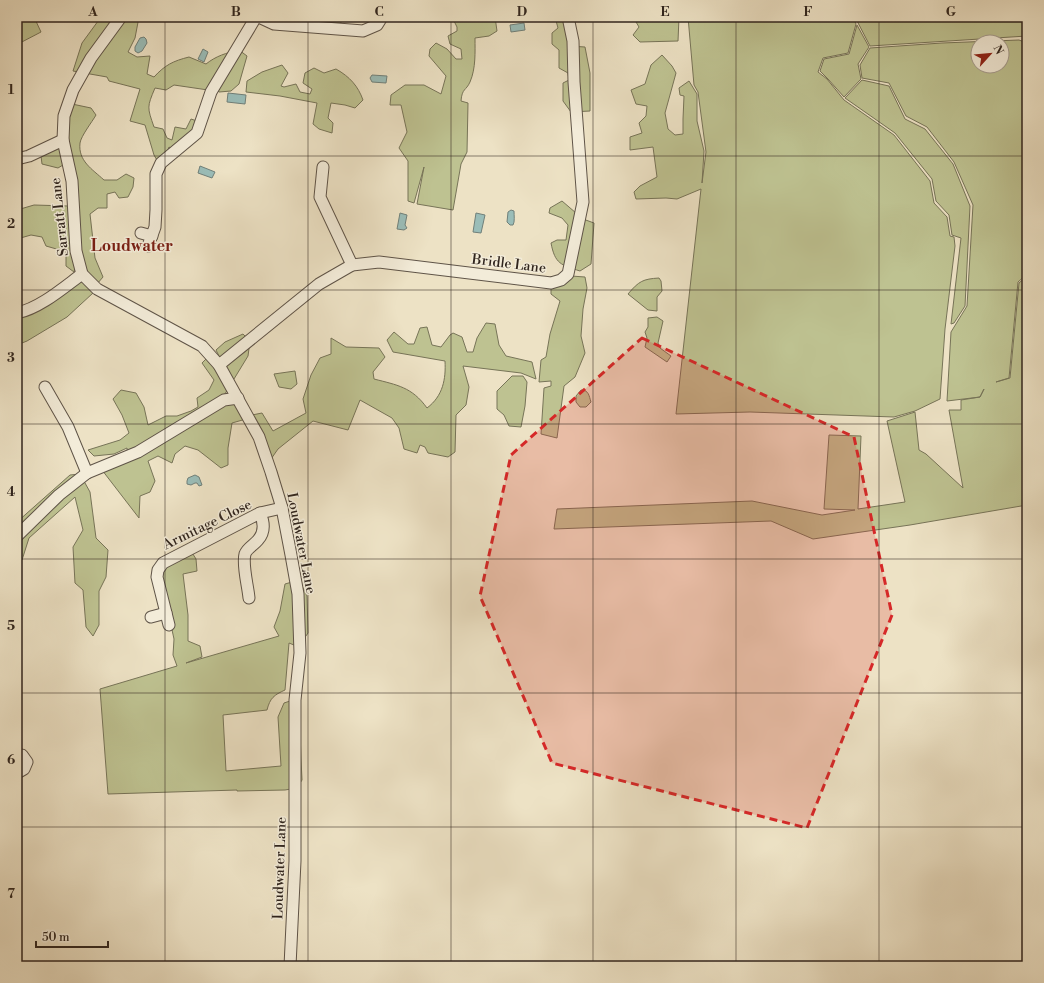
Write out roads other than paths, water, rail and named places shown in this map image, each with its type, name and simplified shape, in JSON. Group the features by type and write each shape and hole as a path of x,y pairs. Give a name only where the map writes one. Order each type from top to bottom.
{"street":[{"name":"Sarratt Lane","path":"82,274 76,251 72,181 63,140 64,116 73,90 91,58 121,17"},
{"path":"147,238 155,227 156,174 161,163 197,133 211,92 257,17 274,24 363,31 377,25 382,17"},
{"name":"Bridle Lane","path":"219,365 318,284 352,265 379,262 551,283 561,280 568,274 583,202 574,82 573,41 568,17"},
{"path":"17,159 29,156 63,140"},
{"path":"323,167 320,197 352,265"},
{"path":"17,313 23,312 51,297 82,274 97,289 202,346 219,365 238,398 224,400 138,452 87,473 59,495 17,536"},
{"path":"43,387 68,426 87,473"},
{"name":"Loudwater Lane","path":"238,398 261,443 282,508 292,555 298,594 300,653 295,700 296,861 290,966"},
{"name":"Armitage Close","path":"169,625 157,577 158,570 163,563 260,513 282,508"},
{"path":"249,598 244,560 246,552 262,534 263,526 260,513"},
{"path":"151,617 166,613"},
{"path":"17,755 22,755 27,762 24,769 17,773"}],"water":[{"path":"524,23 525,30 511,32 510,25"},
{"path":"144,37 147,43 142,51 138,53 135,51 135,47 140,38"},
{"path":"203,49 208,52 204,62 198,59"},
{"path":"372,75 387,76 386,83 372,82 370,78"},
{"path":"228,93 246,95 245,104 227,102"},
{"path":"200,166 215,172 212,178 198,173"},
{"path":"511,210 514,211 513,225 510,225 507,222 508,212"},
{"path":"400,213 407,215 405,225 407,228 404,230 397,229"},
{"path":"476,213 485,215 481,233 473,232"},
{"path":"195,475 199,477 202,485 199,486 197,483 191,485 187,484 188,478"}],"district":[{"name":"Loudwater","path":"132,245"}]}
